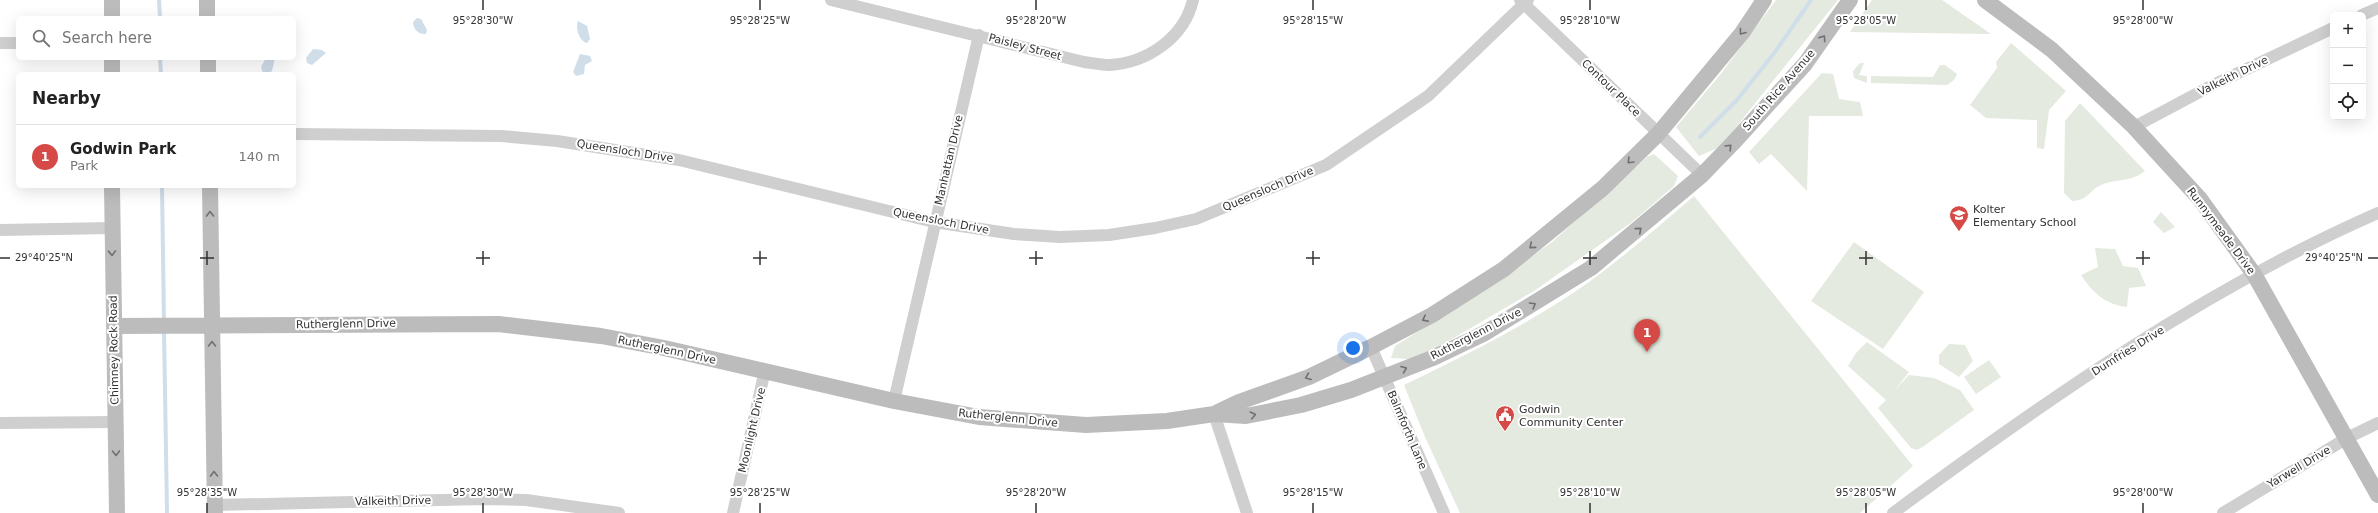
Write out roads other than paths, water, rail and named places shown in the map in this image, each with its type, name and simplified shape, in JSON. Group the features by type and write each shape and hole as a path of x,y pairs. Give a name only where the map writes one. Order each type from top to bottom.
{"street":[{"path":"112,0 112,16"},
{"path":"207,0 207,16"},
{"name":"Paisley Street","path":"831,0 979,35 1084,62 1109,65 1126,62 1149,54 1167,42 1181,28 1193,0"},
{"path":"1658,134 1742,33 1764,0"},
{"name":"South Rice Avenue","path":"1702,175 1764,110 1805,64 1850,0"},
{"name":"Runnymeade Drive","path":"1985,0 2052,50 2134,127 2200,199 2254,274 2378,495"},
{"name":"Contour Place","path":"1524,1 1658,134 1702,175"},
{"name":"Queensloch Drive","path":"296,134 501,136 610,148 679,160 934,222 1014,234 1060,237 1109,235 1155,228 1196,219 1326,165 1428,96 1524,1"},
{"path":"2366,13 2378,8"},
{"name":"Valkeith Drive","path":"2134,127 2211,86 2330,29"},
{"name":"Manhattan Drive","path":"894,401 934,222 979,35"},
{"path":"0,43 16,43"},
{"path":"112,60 112,72"},
{"path":"208,60 208,72"},
{"name":"Rutherglenn Drive","path":"1214,414 1239,402 1309,377 1432,316 1504,269 1603,188 1658,134"},
{"name":"Rutherglenn Drive","path":"114,326 498,324 601,336 765,370 894,401 979,417 1086,425 1167,421 1214,414 1246,416 1301,405 1350,390 1435,356 1485,333 1592,268 1702,175"},
{"name":"Chimney Rock Road","path":"112,188 117,513"},
{"path":"210,188 215,509"},
{"name":"Dumfries Drive","path":"1893,513 2107,364 2254,274 2378,213"},
{"path":"0,230 112,228"},
{"name":"Balmforth Lane","path":"1371,347 1444,513"},
{"name":"Moonlight Drive","path":"733,513 765,370"},
{"path":"1214,414 1247,513"},
{"path":"0,423 115,422"},
{"name":"Yarwell Drive","path":"2223,513 2347,438 2378,423"},
{"name":"Valkeith Drive","path":"215,509 526,500 619,513"}],"waterway":[{"path":"159,0 160,16"},
{"path":"1700,137 1737,100 1775,52 1811,0"},
{"path":"160,60 161,72"},
{"path":"162,188 164,323"},
{"path":"164,329 167,513"}],"place":[{"name":"Kolter Elementary School","path":"1959,232"},
{"name":"Godwin Park","path":"1647,352"},
{"name":"Godwin Community Center","path":"1505,432"}]}
